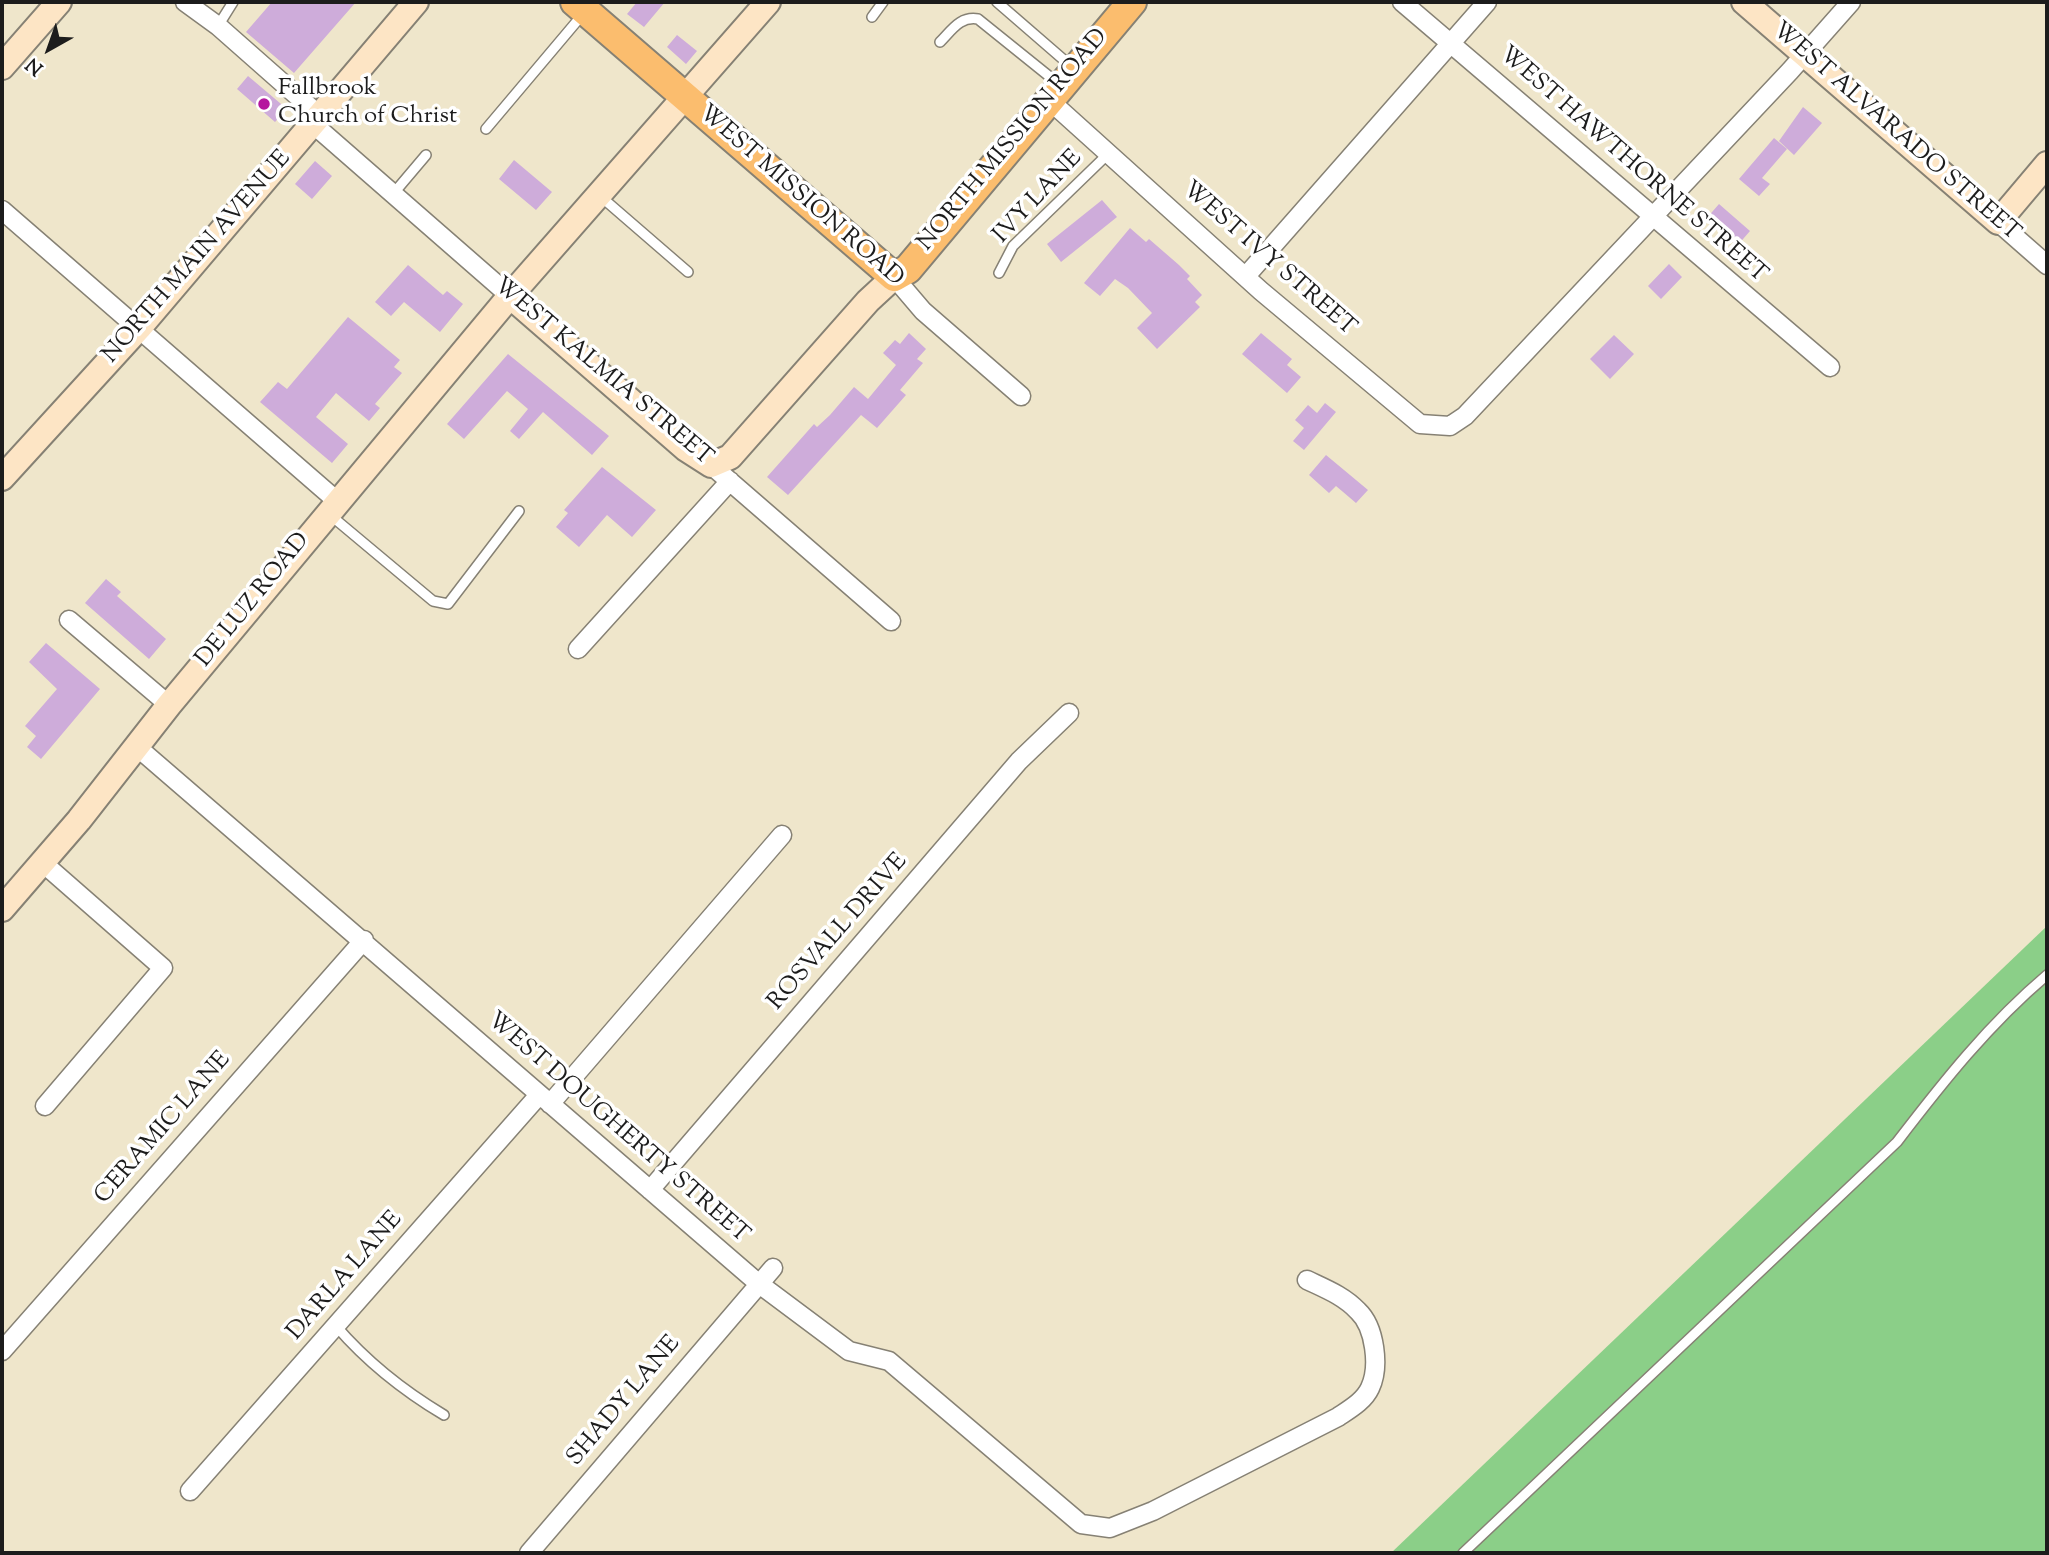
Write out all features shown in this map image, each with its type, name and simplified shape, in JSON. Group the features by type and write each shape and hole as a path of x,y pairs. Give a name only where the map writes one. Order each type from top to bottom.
{"main road":[{"name":"NORTH MISSION ROAD","path":"894,277 908,269 1132,2"},
{"name":"WEST MISSION ROAD","path":"585,5 687,98 894,277"}],"street":[{"path":"2,67 59,2"},
{"name":"WEST KALMIA STREET","path":"185,2 218,26 393,194 686,449 711,465 891,621"},
{"name":"NORTH MAIN AVENUE","path":"2,478 139,328 416,2"},
{"name":"DE LUZ ROAD","path":"2,909 43,863 332,507 510,296 597,194 687,98 768,2"},
{"name":"WEST HAWTHORNE STREET","path":"1402,2 1830,367"},
{"path":"1245,276 1487,2"},
{"name":"WEST ALVARADO STREET","path":"1744,2 2047,265"},
{"path":"1653,216 1851,2"},
{"name":"WEST IVY STREET","path":"1062,85 1110,152 1245,276 1420,424 1450,426 1465,416 1653,216"},
{"path":"1998,222 2047,164"},
{"path":"2,209 139,328 332,507"},
{"path":"711,465 730,457 868,301 894,277"},
{"name":"WEST MISSION ROAD","path":"894,277 923,311 1021,396"},
{"path":"578,649 730,481"},
{"path":"69,620 169,705"},
{"name":"ROSVALL DRIVE","path":"650,1190 1019,761 1069,713"},
{"name":"WEST DOUGHERTY STREET","path":"136,747 364,940 758,1283 849,1351 889,1361 1081,1524 1110,1528 1153,1511 1338,1417 1359,1403 1371,1387 1374,1340 1362,1313 1343,1297 1307,1280"},
{"name":"DARLA LANE","path":"190,1491 336,1326 545,1100 782,835"},
{"path":"43,863 163,968 45,1106"},
{"name":"CERAMIC LANE","path":"2,1352 364,940"},
{"name":"SHADY LANE","path":"529,1553 773,1268"}],"lane":[{"path":"218,26 233,2"},
{"path":"872,17 883,2"},
{"path":"997,2 1062,85"},
{"path":"486,128 585,5"},
{"path":"940,42 958,23 965,19 978,19 1062,85"},
{"name":"IVY LANE","path":"999,273 1013,246 1110,152"},
{"path":"393,194 426,155"},
{"path":"597,194 688,272"},
{"path":"332,507 433,601 448,604 519,511"},
{"path":"1463,1553 1898,1142 1939,1087 2008,1008 2047,975"},
{"path":"336,1326 368,1362 443,1415"}],"green space":[{"path":"2047,926 2047,1553 1391,1553"}],"building":[{"path":"272,2 356,2 294,73 246,32"},
{"path":"637,2 665,2 644,27 627,14"},
{"path":"677,35 697,51 686,64 667,47"},
{"path":"248,76 287,109 275,122 237,89"},
{"path":"1803,107 1822,123 1794,155 1779,141"},
{"path":"1774,138 1787,149 1762,178 1770,184 1759,196 1739,179"},
{"path":"514,160 552,192 536,210 499,179"},
{"path":"315,161 332,176 312,199 295,184"},
{"path":"1102,200 1117,217 1061,262 1047,244"},
{"path":"1719,204 1750,231 1737,246 1706,219"},
{"path":"1130,228 1146,242 1149,239 1179,265 1190,276 1187,279 1202,295 1195,302 1200,307 1157,349 1137,328 1152,313 1128,288 1115,279 1100,296 1084,283"},
{"path":"1669,264 1682,277 1661,299 1648,286"},
{"path":"408,265 443,295 447,291 463,304 440,332 404,302 391,316 375,302"},
{"path":"348,317 400,360 394,367 402,373 375,404 380,408 369,421 336,393 316,417 348,444 332,463 260,402 278,382 287,389"},
{"path":"909,333 926,349 917,359 923,363 900,390 906,395 877,428 861,415 788,495 767,477 814,424 817,427 830,415 854,387 868,399 896,365 883,353 895,340 900,344"},
{"path":"1261,333 1292,359 1287,365 1301,377 1287,393 1242,354"},
{"path":"1614,335 1634,354 1610,379 1590,359"},
{"path":"508,354 609,436 592,455 543,412 519,439 510,431 528,409 507,391 464,439 447,424"},
{"path":"1325,403 1336,412 1304,450 1293,441 1304,428 1295,420 1308,405 1317,413"},
{"path":"1326,455 1368,490 1356,503 1336,486 1329,493 1309,475"},
{"path":"602,467 656,510 632,537 607,515 579,547 556,527 568,513 564,510"},
{"path":"106,579 121,592 117,596 166,639 149,659 85,603"},
{"path":"46,643 100,689 41,759 27,747 36,736 25,726 57,689 29,662"}],"place":[{"name":"Fallbrook Church of Christ","path":"264,104"}]}
